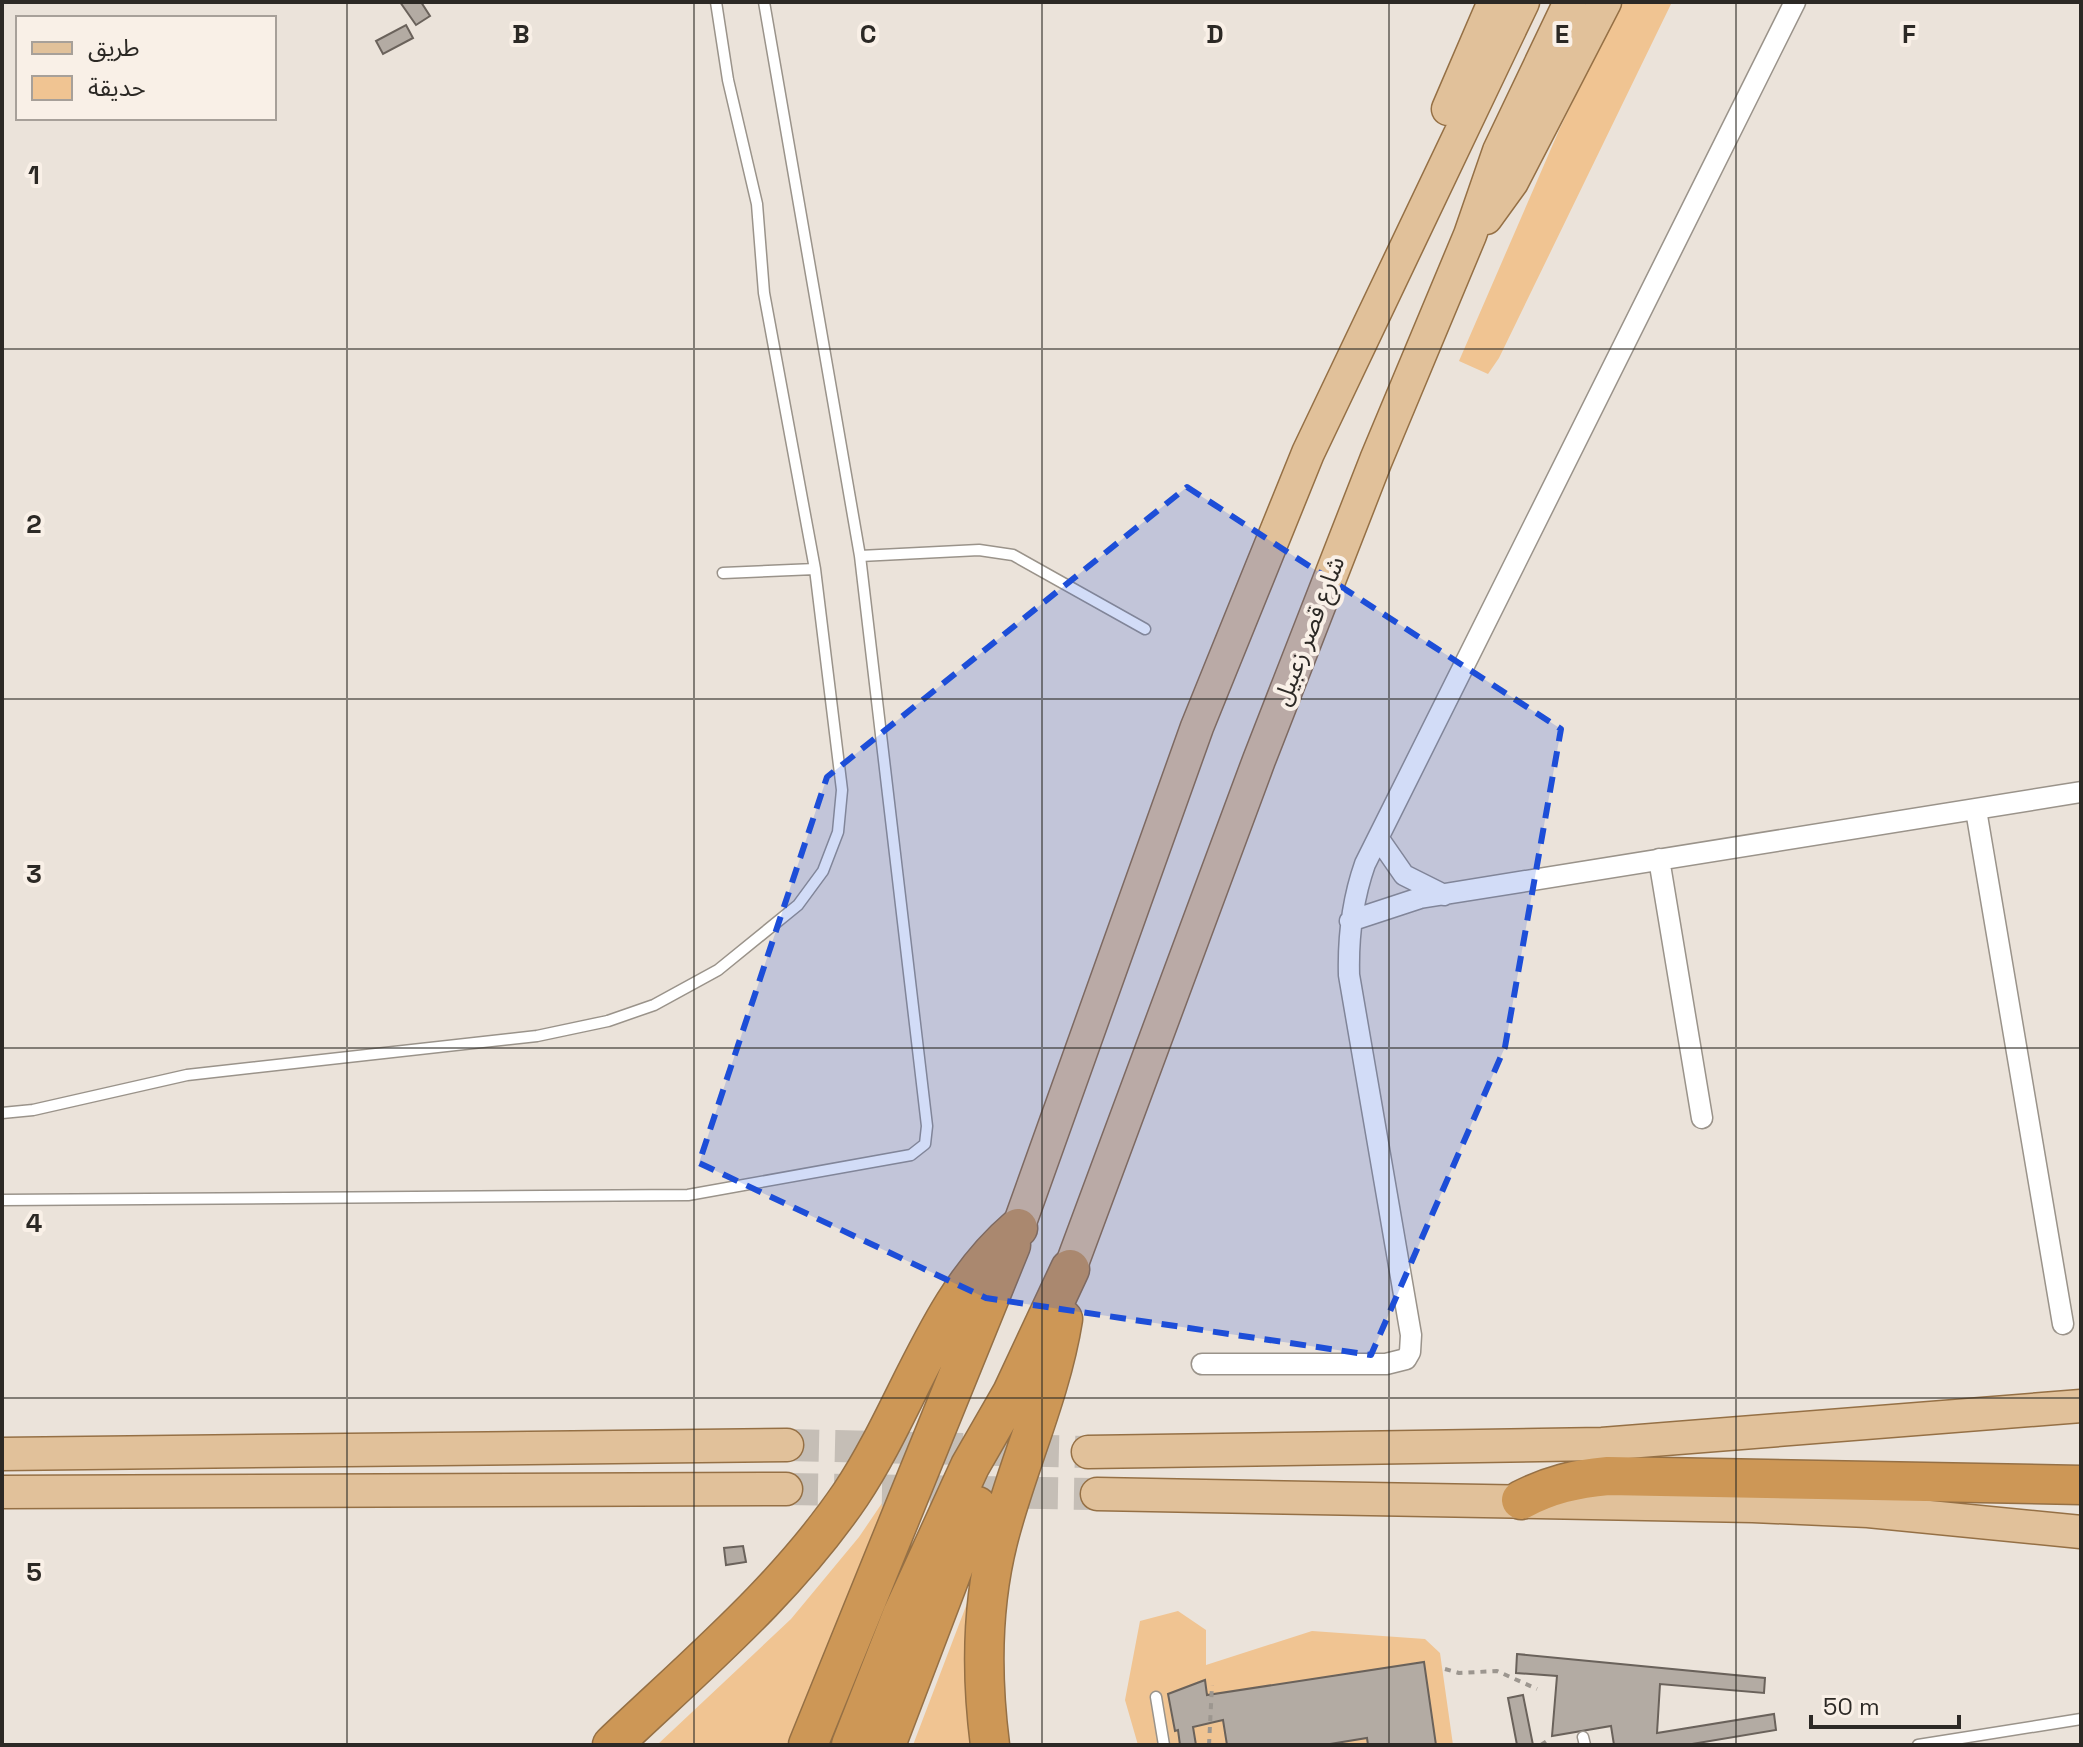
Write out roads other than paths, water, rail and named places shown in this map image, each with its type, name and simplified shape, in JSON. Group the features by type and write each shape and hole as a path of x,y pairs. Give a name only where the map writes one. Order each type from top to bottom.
{"highway":[{"path":"612,1745 771,1593 825,1530 871,1462 969,1279 1018,1228"},
{"path":"808,1745 1018,1228"},
{"path":"851,1745 902,1615 958,1491 1012,1393 1070,1269"},
{"path":"990,1745 983,1645 988,1592 998,1539 1055,1360 1070,1269"},
{"path":"886,1745 992,1466 1012,1393"},
{"path":"1521,1500 1547,1487 1577,1479 1608,1476 2081,1485"}],"main road":[{"path":"1416,220 1432,146 1494,2"},
{"path":"1018,1228 1197,727 1308,453 1416,220 1523,2"},
{"name":"شارع قصر زعبيل","path":"1070,1269 1259,760 1376,460 1470,235 1499,151 1570,2"},
{"path":"1470,235 1512,182 1605,2"},
{"path":"1088,1452 1602,1444 2081,1406"},
{"path":"2,1454 787,1445"},
{"path":"2,1492 786,1489"},
{"path":"1097,1494 1808,1508 2031,1525 2081,1532"}],"street":[{"path":"1202,1364 1386,1364 1406,1359 1410,1352 1411,1335 1351,991 1350,921 1365,864 1795,2"},
{"path":"1350,921 1396,904 1444,895 2081,792"},
{"path":"1976,810 2063,1324"},
{"path":"1379,839 1404,875 1444,895"},
{"path":"1659,859 1702,1118"}],"lane":[{"path":"2,1113 33,1110 213,1071 573,1030 654,1005 718,970 798,905 823,871 838,832 842,790 815,569 778,358 766,309 753,176 728,80 716,2"},
{"path":"2,1200 688,1195 738,1189 919,1151 927,1135 927,1126 860,556 764,2"},
{"path":"860,556 979,550 1013,555 1145,629"},
{"path":"723,573 815,569"},
{"path":"2031,1525 2051,1536 2081,1543"},
{"path":"1156,1697 1164,1745"},
{"path":"1918,1745 2081,1719"}],"tunnel":[{"path":"787,1445 1088,1452"},
{"path":"786,1489 1097,1494"}]}
